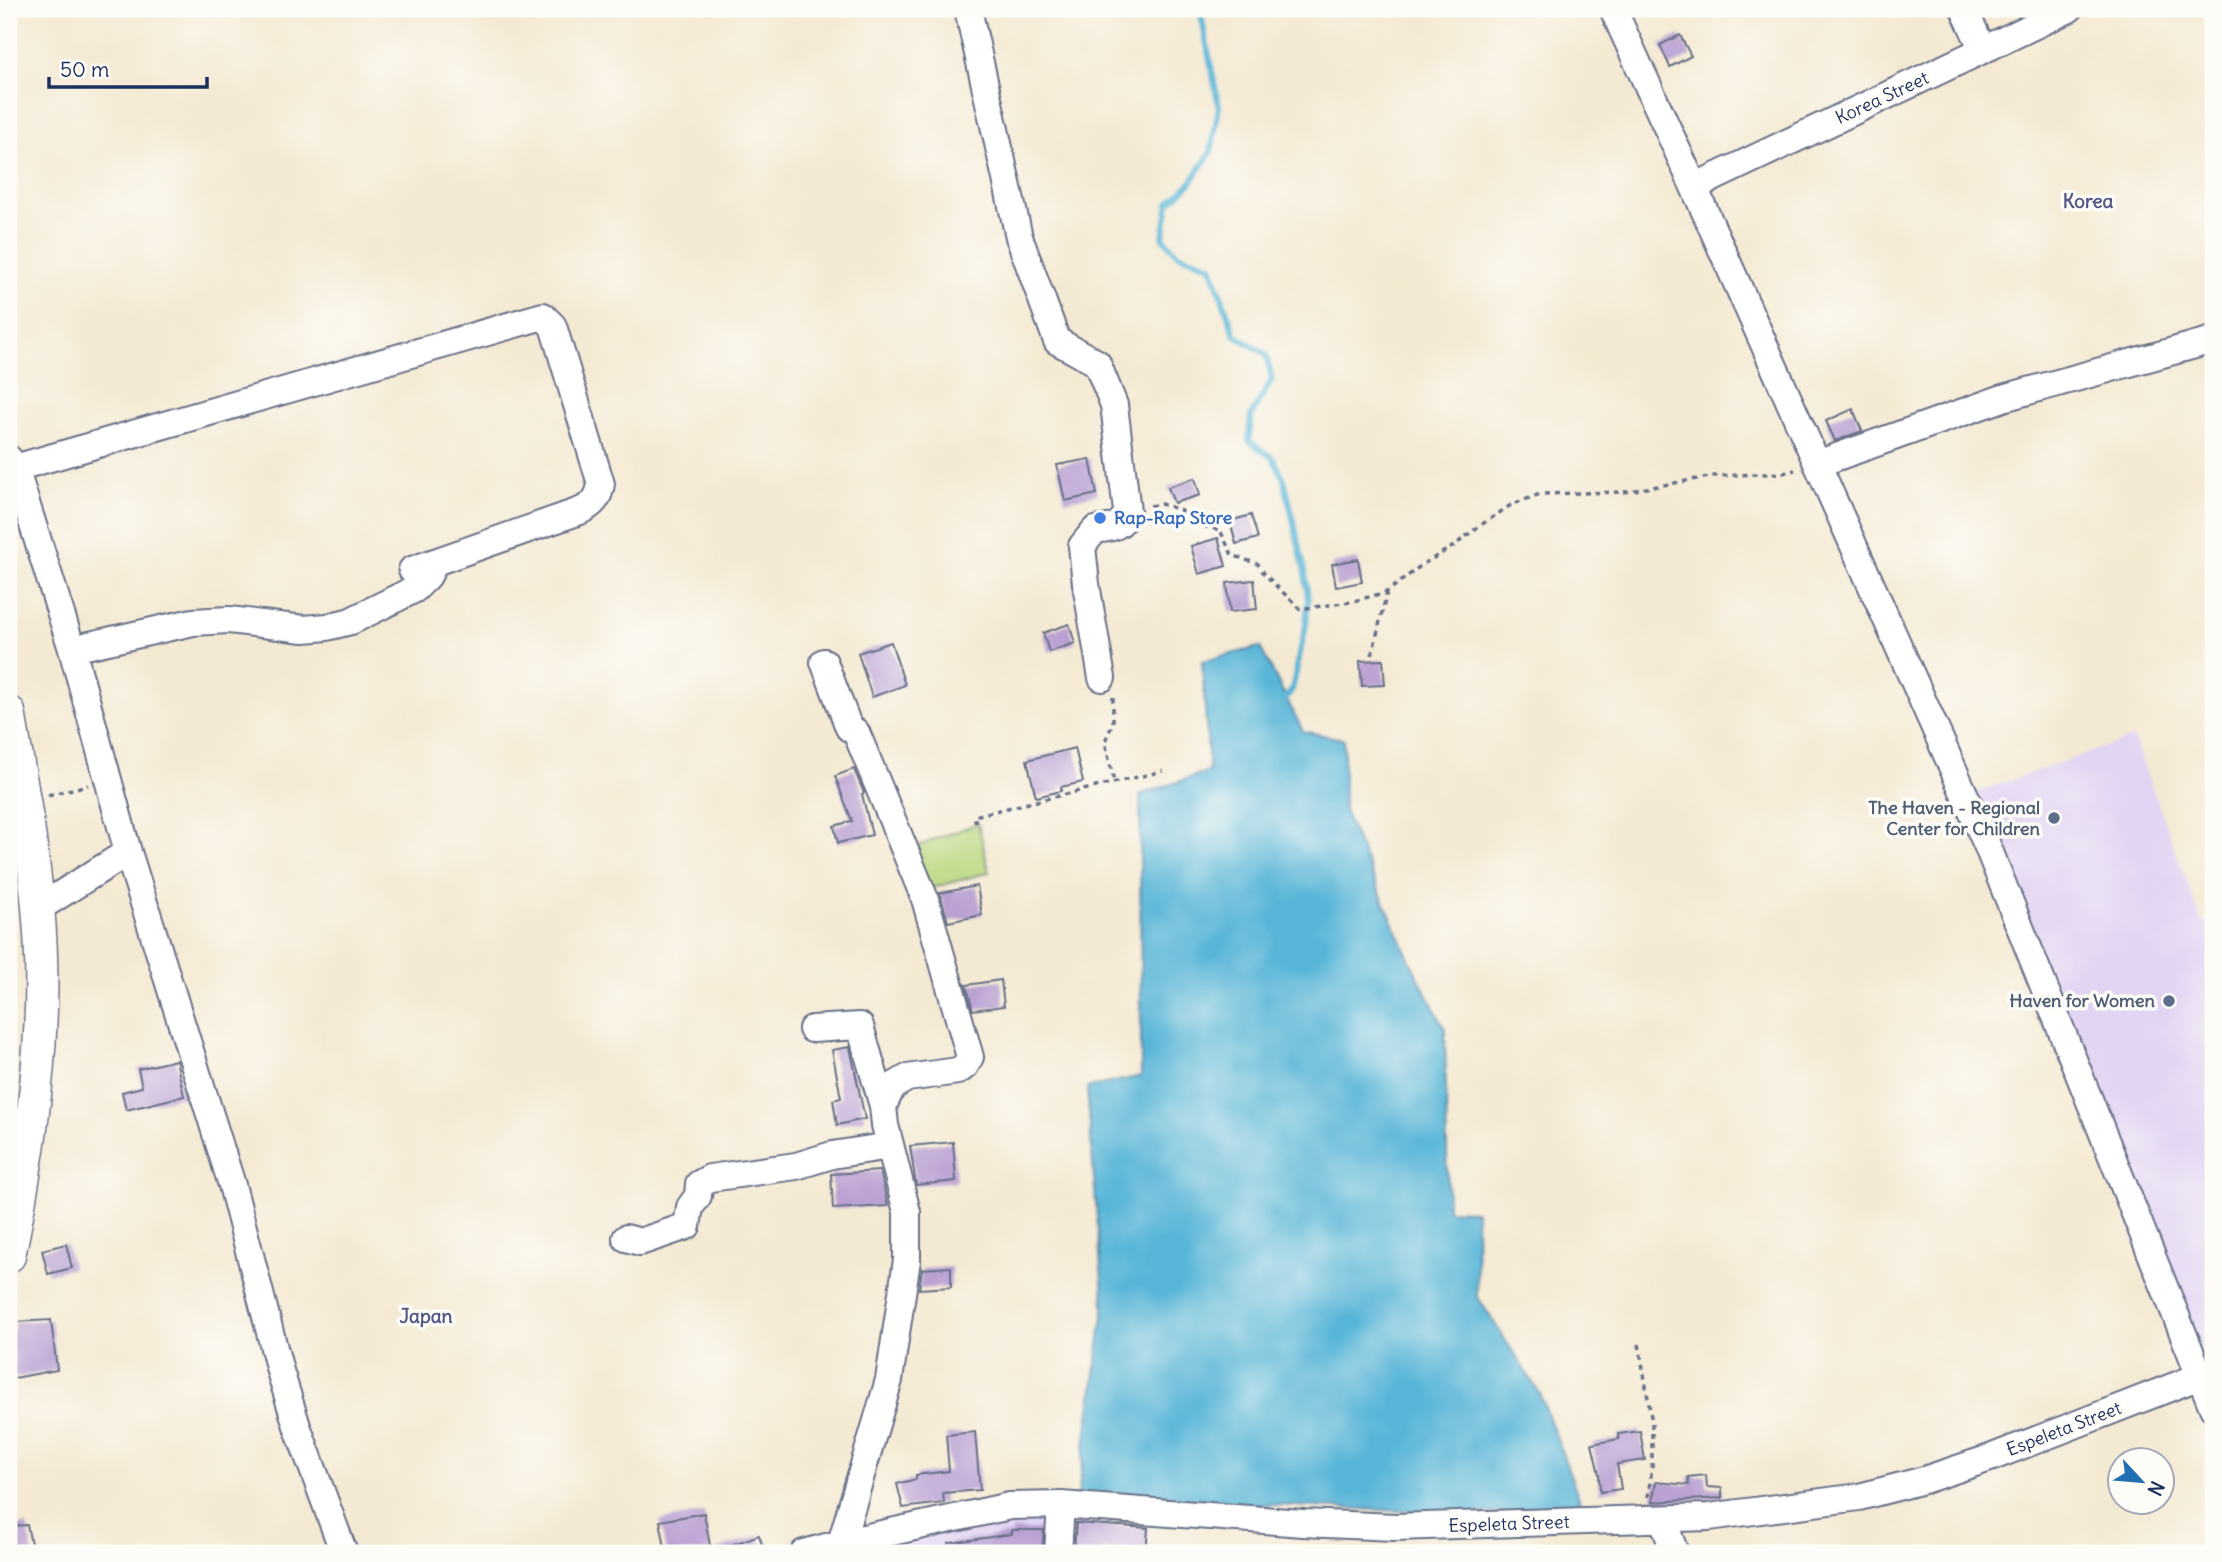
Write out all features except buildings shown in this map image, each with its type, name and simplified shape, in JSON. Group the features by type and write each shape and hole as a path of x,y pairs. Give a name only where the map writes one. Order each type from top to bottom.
{"main road":[{"path":"9,712 38,908 41,1013 34,1109 22,1195 9,1256"}],"street":[{"path":"968,9 1019,237 1057,341 1097,363 1114,405 1127,511 1122,524 1095,530 1082,546 1102,678"},
{"path":"1613,9 1987,845 2206,1375 2213,1408"},
{"path":"1964,9 1983,50"},
{"name":"Korea Street","path":"1694,187 2070,9"},
{"path":"72,649 193,622 229,620 304,629 351,621 415,589 428,576 423,566 590,507 600,493 601,484 553,326 543,316 12,463 72,649 128,852 232,1185 296,1426 344,1553"},
{"path":"1817,464 2003,398 2213,340"},
{"path":"824,662 849,728 856,732 925,899 970,1057 958,1071 907,1078 892,1087 883,1106"},
{"path":"38,908 128,852"},
{"path":"812,1029 860,1027 883,1106 907,1212 907,1260 889,1380 841,1543"},
{"path":"626,1238 640,1242 687,1226 690,1207 698,1196 699,1184 710,1178 796,1167 832,1155 890,1146"},
{"name":"Espeleta Street","path":"804,1553 1010,1506 1061,1504 1303,1523 1395,1527 1709,1517 1887,1491 1990,1458 2206,1375"},
{"path":"1058,1553 1061,1504"},
{"path":"1654,1520 1675,1553"}],"path":[{"path":"1127,511 1161,504 1188,514 1198,525 1220,530 1232,555 1258,564 1262,572 1300,609 1350,603 1387,593 1423,564 1454,546 1511,505 1540,494 1624,492 1714,476 1783,473 1817,464"},
{"path":"1372,655 1387,593"},
{"path":"1102,678 1112,689 1113,696 1113,723 1105,740 1114,782"},
{"path":"976,823 974,816 1163,771"},
{"path":"24,802 108,779"},
{"path":"1639,1344 1652,1423 1654,1520"}],"shaded area":[{"path":"2133,737 2202,922 2213,920 2213,1356 2202,1361 1971,794"},
{"path":"1012,1518 1051,1520 1050,1553 858,1553 933,1533"}],"green space":[{"path":"978,823 989,872 914,893 899,853"}],"water":[{"path":"1260,647 1303,731 1344,739 1344,811 1412,965 1445,1029 1448,1210 1476,1211 1477,1296 1540,1394 1583,1509 1467,1514 1078,1496 1104,1308 1087,1088 1141,1076 1140,795 1209,771 1202,661"},
{"path":"1589,1547 1591,1553 1458,1553"}],"waterway":[{"path":"1200,9 1219,107 1211,152 1190,184 1169,203 1163,238 1178,254 1211,266 1235,335 1266,354 1272,379 1251,416 1249,441 1273,458 1284,479 1305,572 1308,600 1306,625 1292,690 1286,698"}],"place":[{"name":"Rap-Rap Store","path":"1100,518"},
{"name":"The Haven - Regional Center for Children","path":"2054,818"},
{"name":"Haven for Women","path":"2169,1001"}],"district":[{"name":"Korea","path":"2088,201"},
{"name":"Japan","path":"426,1316"}]}
